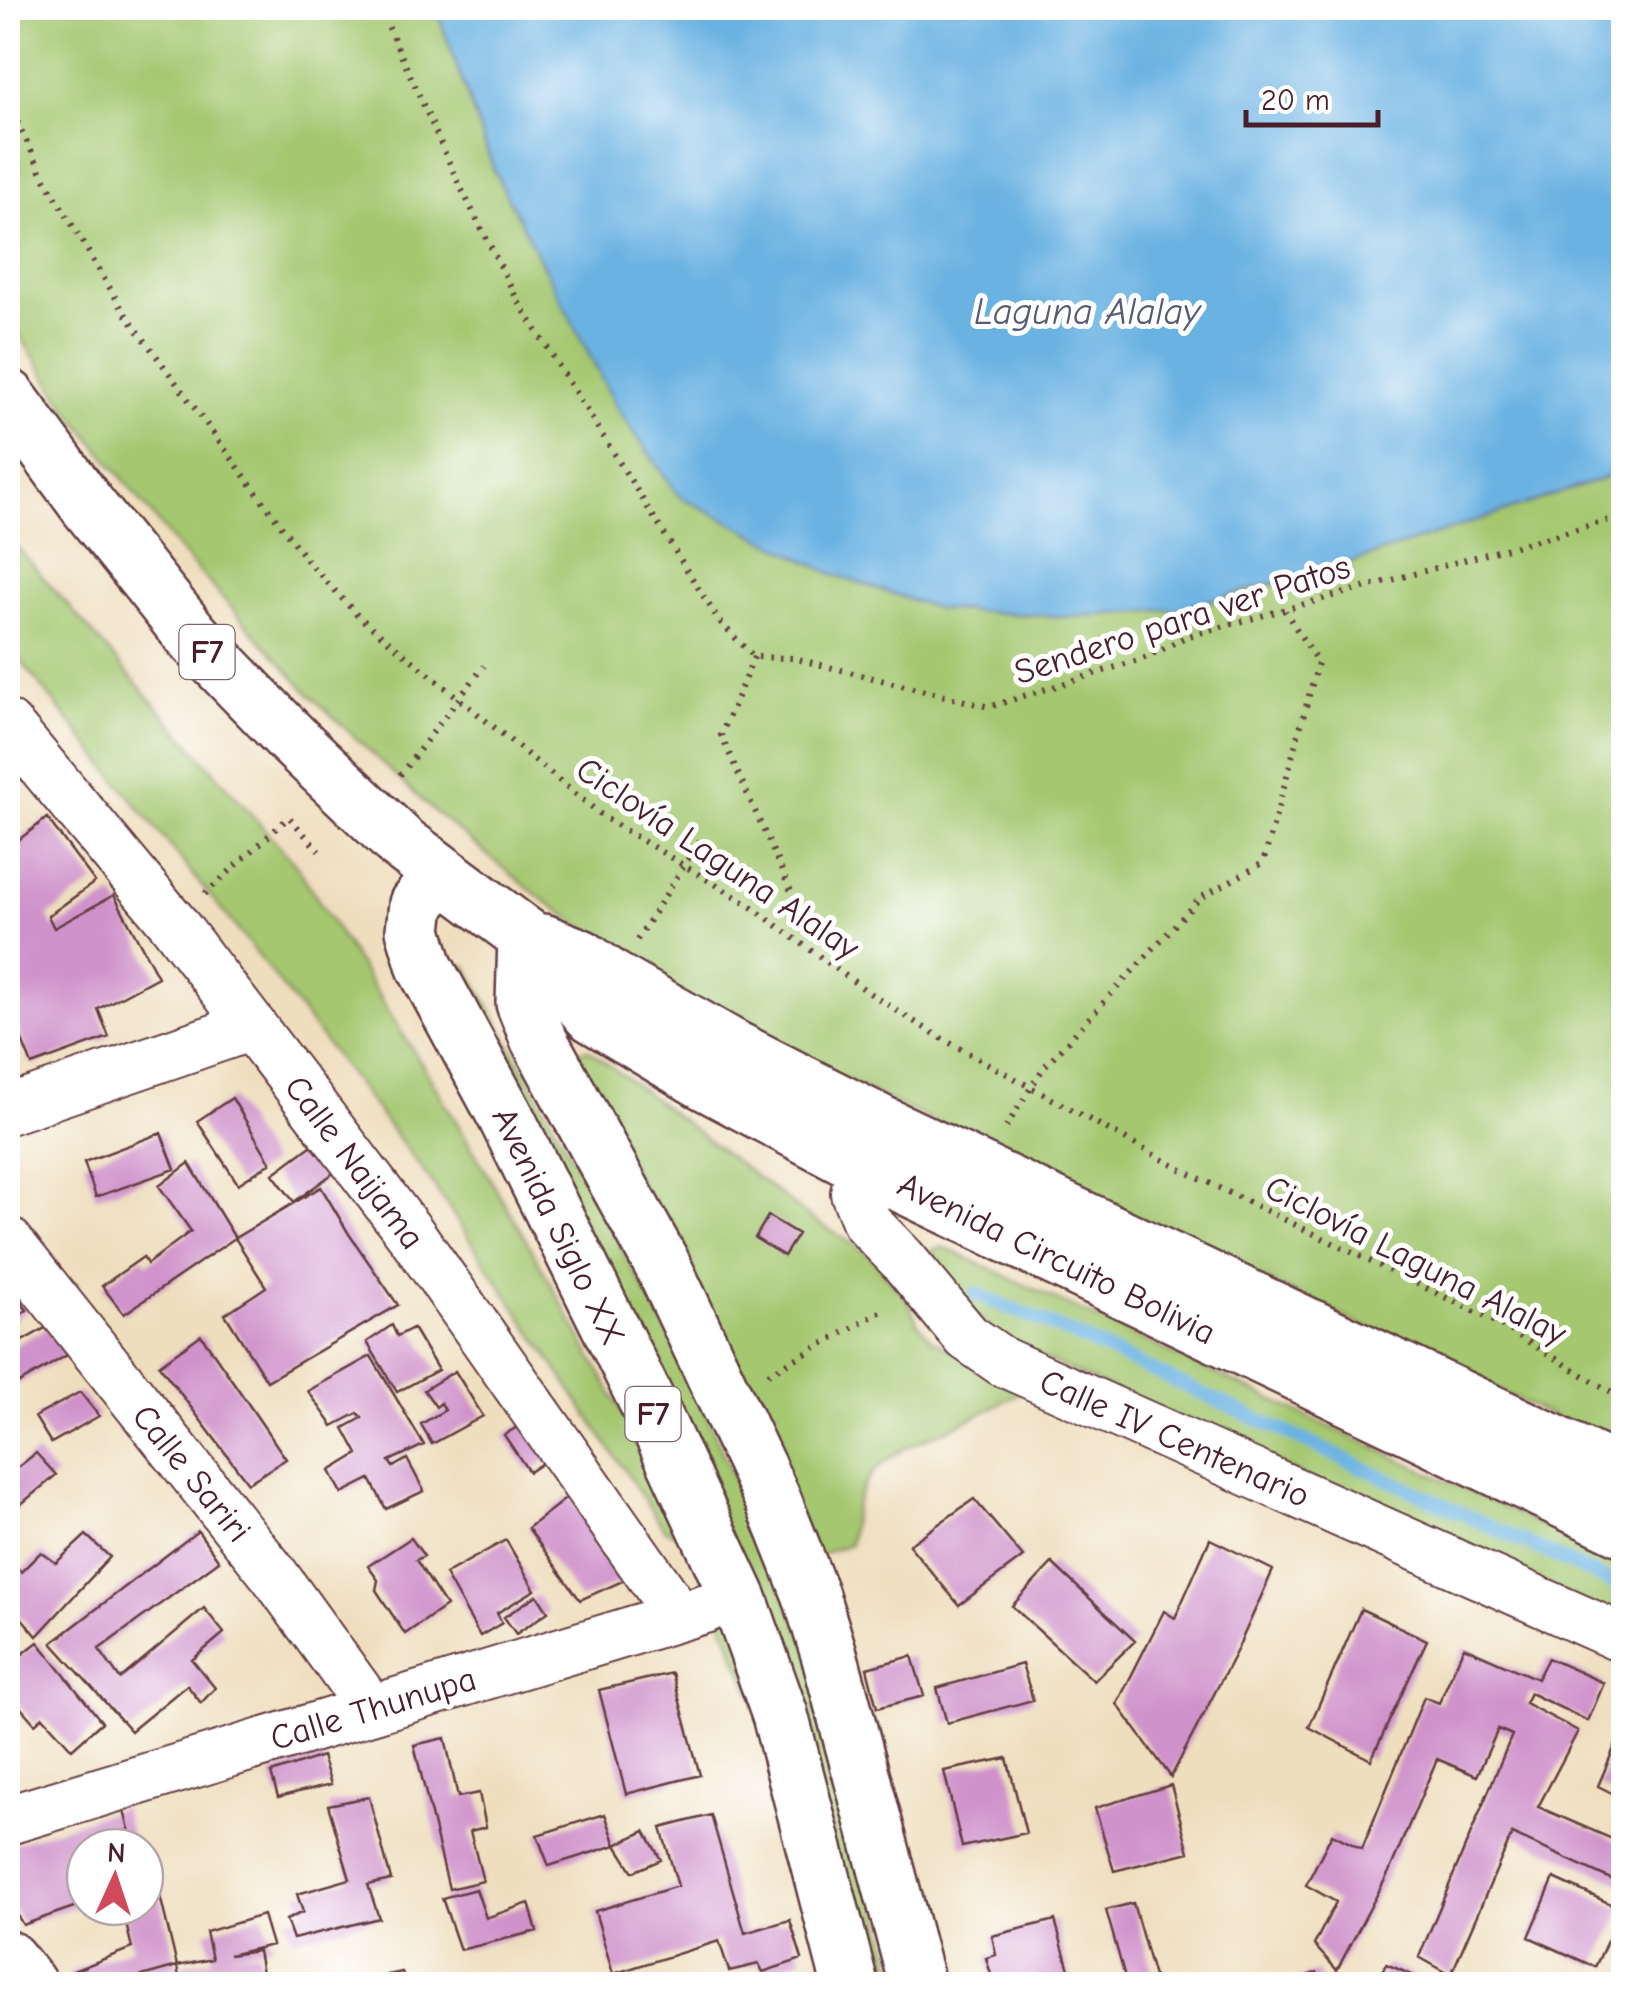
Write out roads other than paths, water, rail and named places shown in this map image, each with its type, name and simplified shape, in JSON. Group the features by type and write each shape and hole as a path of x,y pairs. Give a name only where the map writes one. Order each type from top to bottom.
{"main road":[{"name":"Avenida Circuito Bolivia","path":"8,397 192,637 400,842 526,936 591,1014 701,1080 871,1144 981,1172 1624,1476"},
{"name":"Avenida Siglo XX","path":"442,874 417,904 414,930 425,966 505,1115 656,1420 739,1599 780,1714 850,1984"},
{"name":"Avenida Circuito Bolivia","path":"526,936 581,957 735,1049 871,1144 1624,1529"},
{"name":"Avenida Siglo XX","path":"526,936 524,1003 538,1038 662,1264 773,1500 810,1594 917,1984"},
{"path":"8,1959 28,1984"}],"street":[{"name":"Calle Naijama","path":"8,725 173,923 412,1238 679,1616"},
{"path":"8,1110 252,1026"},
{"name":"Calle IV Centenario","path":"871,1144 854,1193 867,1224 902,1259 967,1338 1003,1362 1624,1640"},
{"name":"Calle Sariri","path":"8,1241 275,1576 371,1709"},
{"name":"Calle Thunupa","path":"8,1820 739,1599"}],"water":[{"name":"Laguna Alalay","path":"436,8 1623,8 1623,472 1346,564 1178,609 1070,617 938,609 830,573 679,496 617,408 495,173"}],"waterway":[{"path":"976,1294 1070,1333 1624,1588"}]}
